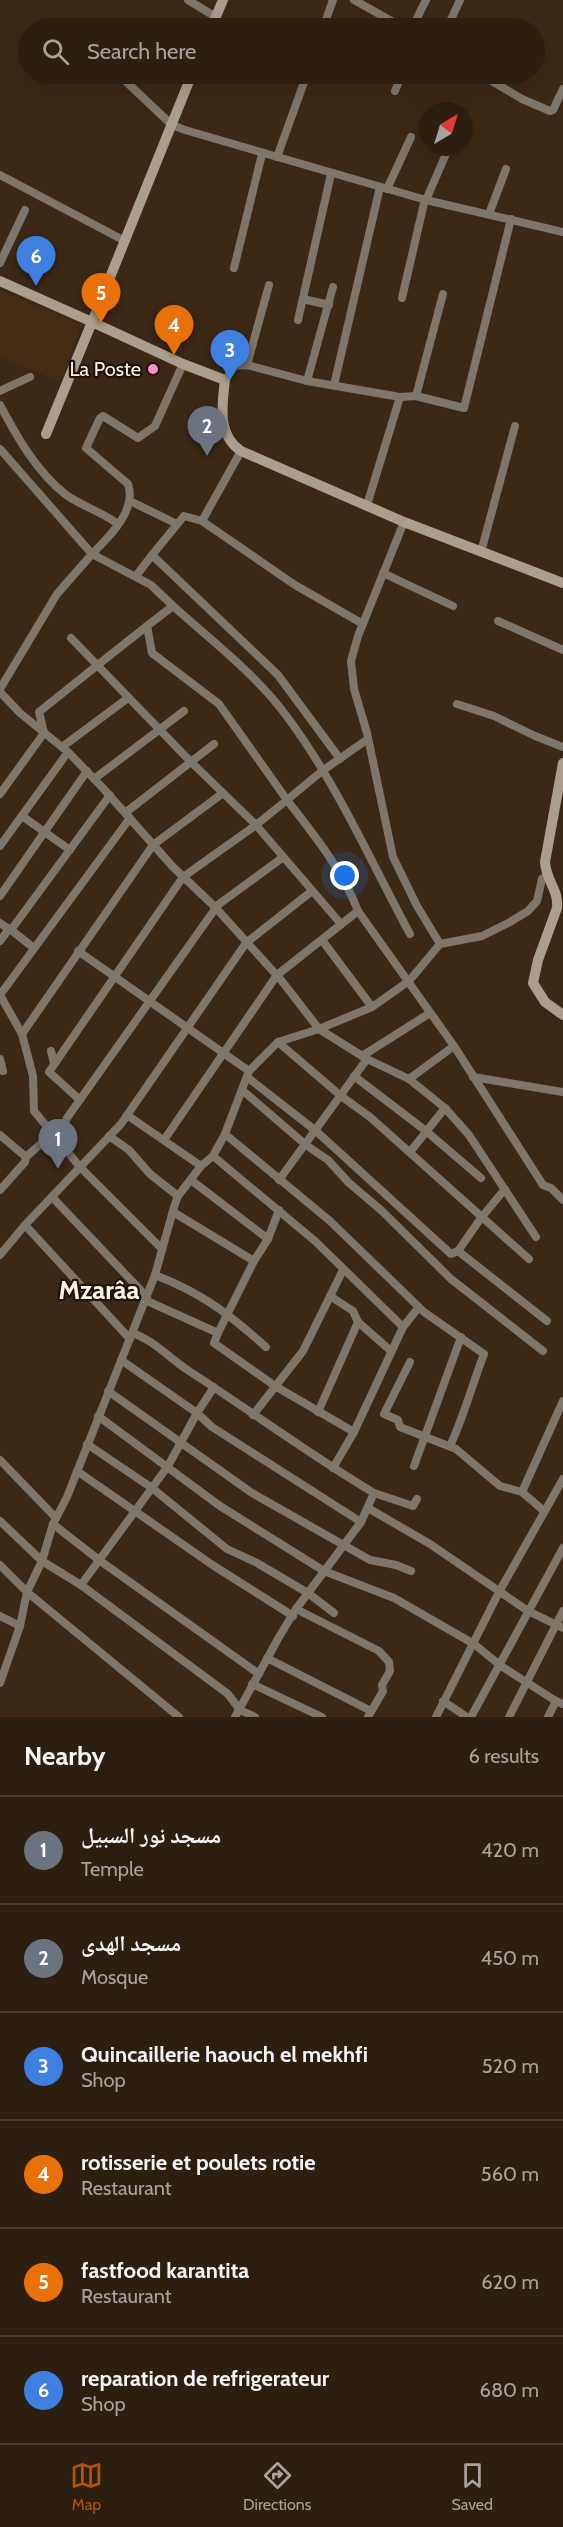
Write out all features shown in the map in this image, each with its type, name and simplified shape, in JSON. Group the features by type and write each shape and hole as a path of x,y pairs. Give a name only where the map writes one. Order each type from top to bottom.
{"street":[{"path":"188,0 216,17 223,0"},
{"path":"327,18 333,0"},
{"path":"354,0 366,3 389,18"},
{"path":"417,18 426,0"},
{"path":"452,18 460,0"},
{"path":"129,84 172,125 262,154 426,200 563,232"},
{"path":"46,434 188,84"},
{"path":"277,157 303,84"},
{"path":"395,91 398,84"},
{"path":"497,84 522,99 550,111 553,110 563,89"},
{"path":"334,385 383,188 411,137"},
{"path":"234,268 262,154"},
{"path":"402,298 426,200 445,156"},
{"path":"489,214 506,169"},
{"path":"298,320 331,174"},
{"path":"0,175 125,241"},
{"path":"0,263 25,210"},
{"path":"511,219 464,408 416,396 400,398 307,381 247,365 235,366 225,380 222,409 225,432 232,446 241,451 404,522 563,583"},
{"path":"0,281 183,364 225,380"},
{"path":"247,365 269,285"},
{"path":"307,381 333,287"},
{"path":"416,396 443,294"},
{"path":"303,299 328,305"},
{"path":"183,364 152,429 138,438 101,417 86,448 128,484 130,501 116,529 57,594 1,695 65,749 110,795 153,845 277,975 319,1029 364,1058 409,1078 445,1108 470,1135 536,1237"},
{"path":"0,391 30,377"},
{"path":"367,505 400,398"},
{"path":"0,405 26,451 44,473 66,494 118,524"},
{"path":"481,552 514,426"},
{"path":"0,449 92,554 151,585 245,671 287,717 322,771 410,934"},
{"path":"202,521 241,451"},
{"path":"130,501 177,524"},
{"path":"136,576 185,516 202,521 296,585 363,624"},
{"path":"404,522 363,624 351,661 354,689 368,739 393,857 417,906 440,944"},
{"path":"152,555 278,675 340,759"},
{"path":"383,573 453,606"},
{"path":"0,794 44,733 39,712 173,606"},
{"path":"498,621 563,650"},
{"path":"147,626 152,653 219,704 328,854 351,893 358,911 454,1046 543,1185 551,1188 563,1200"},
{"path":"71,638 191,762 256,825 341,924"},
{"path":"0,846 65,749 128,698"},
{"path":"457,704 494,716 563,747"},
{"path":"94,779 184,711"},
{"path":"80,1100 48,1072 183,877 256,825 322,771 368,739"},
{"path":"162,1249 80,1167 34,1111 33,1076 22,1034 0,995 127,816 214,744"},
{"path":"563,763 560,799 545,862 546,876 558,899 533,983 545,1002 563,1015"},
{"path":"0,896 87,771"},
{"path":"22,1034 153,845 223,793"},
{"path":"0,941 110,795"},
{"path":"22,816 70,850"},
{"path":"1,1186 25,1162 26,1157 55,1136 215,908 282,858"},
{"path":"0,1683 20,1626 27,1592 42,1561 55,1521 156,1275 178,1196 201,1166 213,1156 225,1134 248,1074 278,1042 319,1029 372,1007 409,981 440,944 482,936 510,922 537,901 542,879 546,876"},
{"path":"0,1255 127,1115 246,943 312,891"},
{"path":"164,1140 277,975 358,911"},
{"path":"0,923 33,948"},
{"path":"322,940 372,1007"},
{"path":"78,951 150,1003 225,1052 451,1254 458,1251 505,1189"},
{"path":"279,1180 341,1096 364,1058 430,1013"},
{"path":"278,1042 341,1096 370,1117 529,1259"},
{"path":"409,1078 454,1046"},
{"path":"51,1051 54,1063"},
{"path":"0,1059 3,1071"},
{"path":"354,1076 426,1131 481,1178"},
{"path":"473,1077 563,1092"},
{"path":"242,1090 328,1160 348,1182 382,1211 451,1279 543,1351"},
{"path":"410,1152 445,1108"},
{"path":"127,1115 201,1166"},
{"path":"225,1134 330,1221 419,1307 484,1354 462,1421 450,1446"},
{"path":"0,1135 26,1157"},
{"path":"109,1136 129,1150 150,1174 178,1196"},
{"path":"213,1156 315,1241 403,1327"},
{"path":"191,1180 268,1239"},
{"path":"52,1197 146,1298 214,1331"},
{"path":"279,1210 268,1239 254,1261 228,1313 214,1331 214,1343 275,1386 354,1432"},
{"path":"173,1212 254,1261"},
{"path":"25,1225 131,1336 147,1338 178,1364 374,1493 413,1506 417,1498"},
{"path":"458,1251 547,1321"},
{"path":"253,1415 303,1351 343,1270"},
{"path":"156,1275 187,1287 228,1313 266,1347"},
{"path":"330,1296 353,1311 358,1322 391,1351"},
{"path":"333,1468 354,1432 403,1327 419,1307"},
{"path":"318,1412 358,1322"},
{"path":"414,1466 461,1336"},
{"path":"121,1360 197,1413 212,1427 361,1522"},
{"path":"410,1362 384,1414 398,1420 400,1427 450,1446 500,1486 522,1492 544,1511"},
{"path":"81,1586 168,1466 214,1387"},
{"path":"108,1391 252,1493 370,1560 411,1570"},
{"path":"522,1492 563,1401"},
{"path":"98,1416 220,1506 324,1571 394,1598 474,1644 501,1666 560,1702 548,1717"},
{"path":"87,1444 152,1488 227,1550 257,1563 308,1593 334,1612"},
{"path":"0,1460 55,1521 99,1560 259,1674"},
{"path":"77,1471 214,1566 295,1613 379,1651 389,1662 390,1671 382,1685 383,1692 370,1714 267,1658"},
{"path":"436,1717 499,1592 563,1479"},
{"path":"237,1713 295,1613 361,1522 374,1493"},
{"path":"368,1508 430,1544 528,1611 559,1626"},
{"path":"0,1521 42,1561 81,1586 228,1694 237,1713"},
{"path":"443,1701 469,1717 501,1666 563,1548"},
{"path":"0,1565 27,1592 178,1717"},
{"path":"509,1717 559,1626 563,1611"},
{"path":"0,1616 20,1626"},
{"path":"252,1684 322,1717"},
{"path":"237,1713 255,1717"}],"shaded area":[{"path":"0,291 82,324 60,382 0,356"}],"place":[{"name":"reparation de refrigerateur","path":"36,286"},
{"name":"fastfood karantita","path":"101,323"},
{"name":"rotisserie et poulets rotie","path":"174,355"},
{"name":"La Poste","path":"153,369"},
{"name":"Quincaillerie haouch el mekhfi","path":"230,380"},
{"name":"مسجد الهدى","path":"207,456"},
{"name":"مسجد نور السبيل","path":"58,1169"}],"district":[{"name":"Mzarâa","path":"99,1290"}]}
